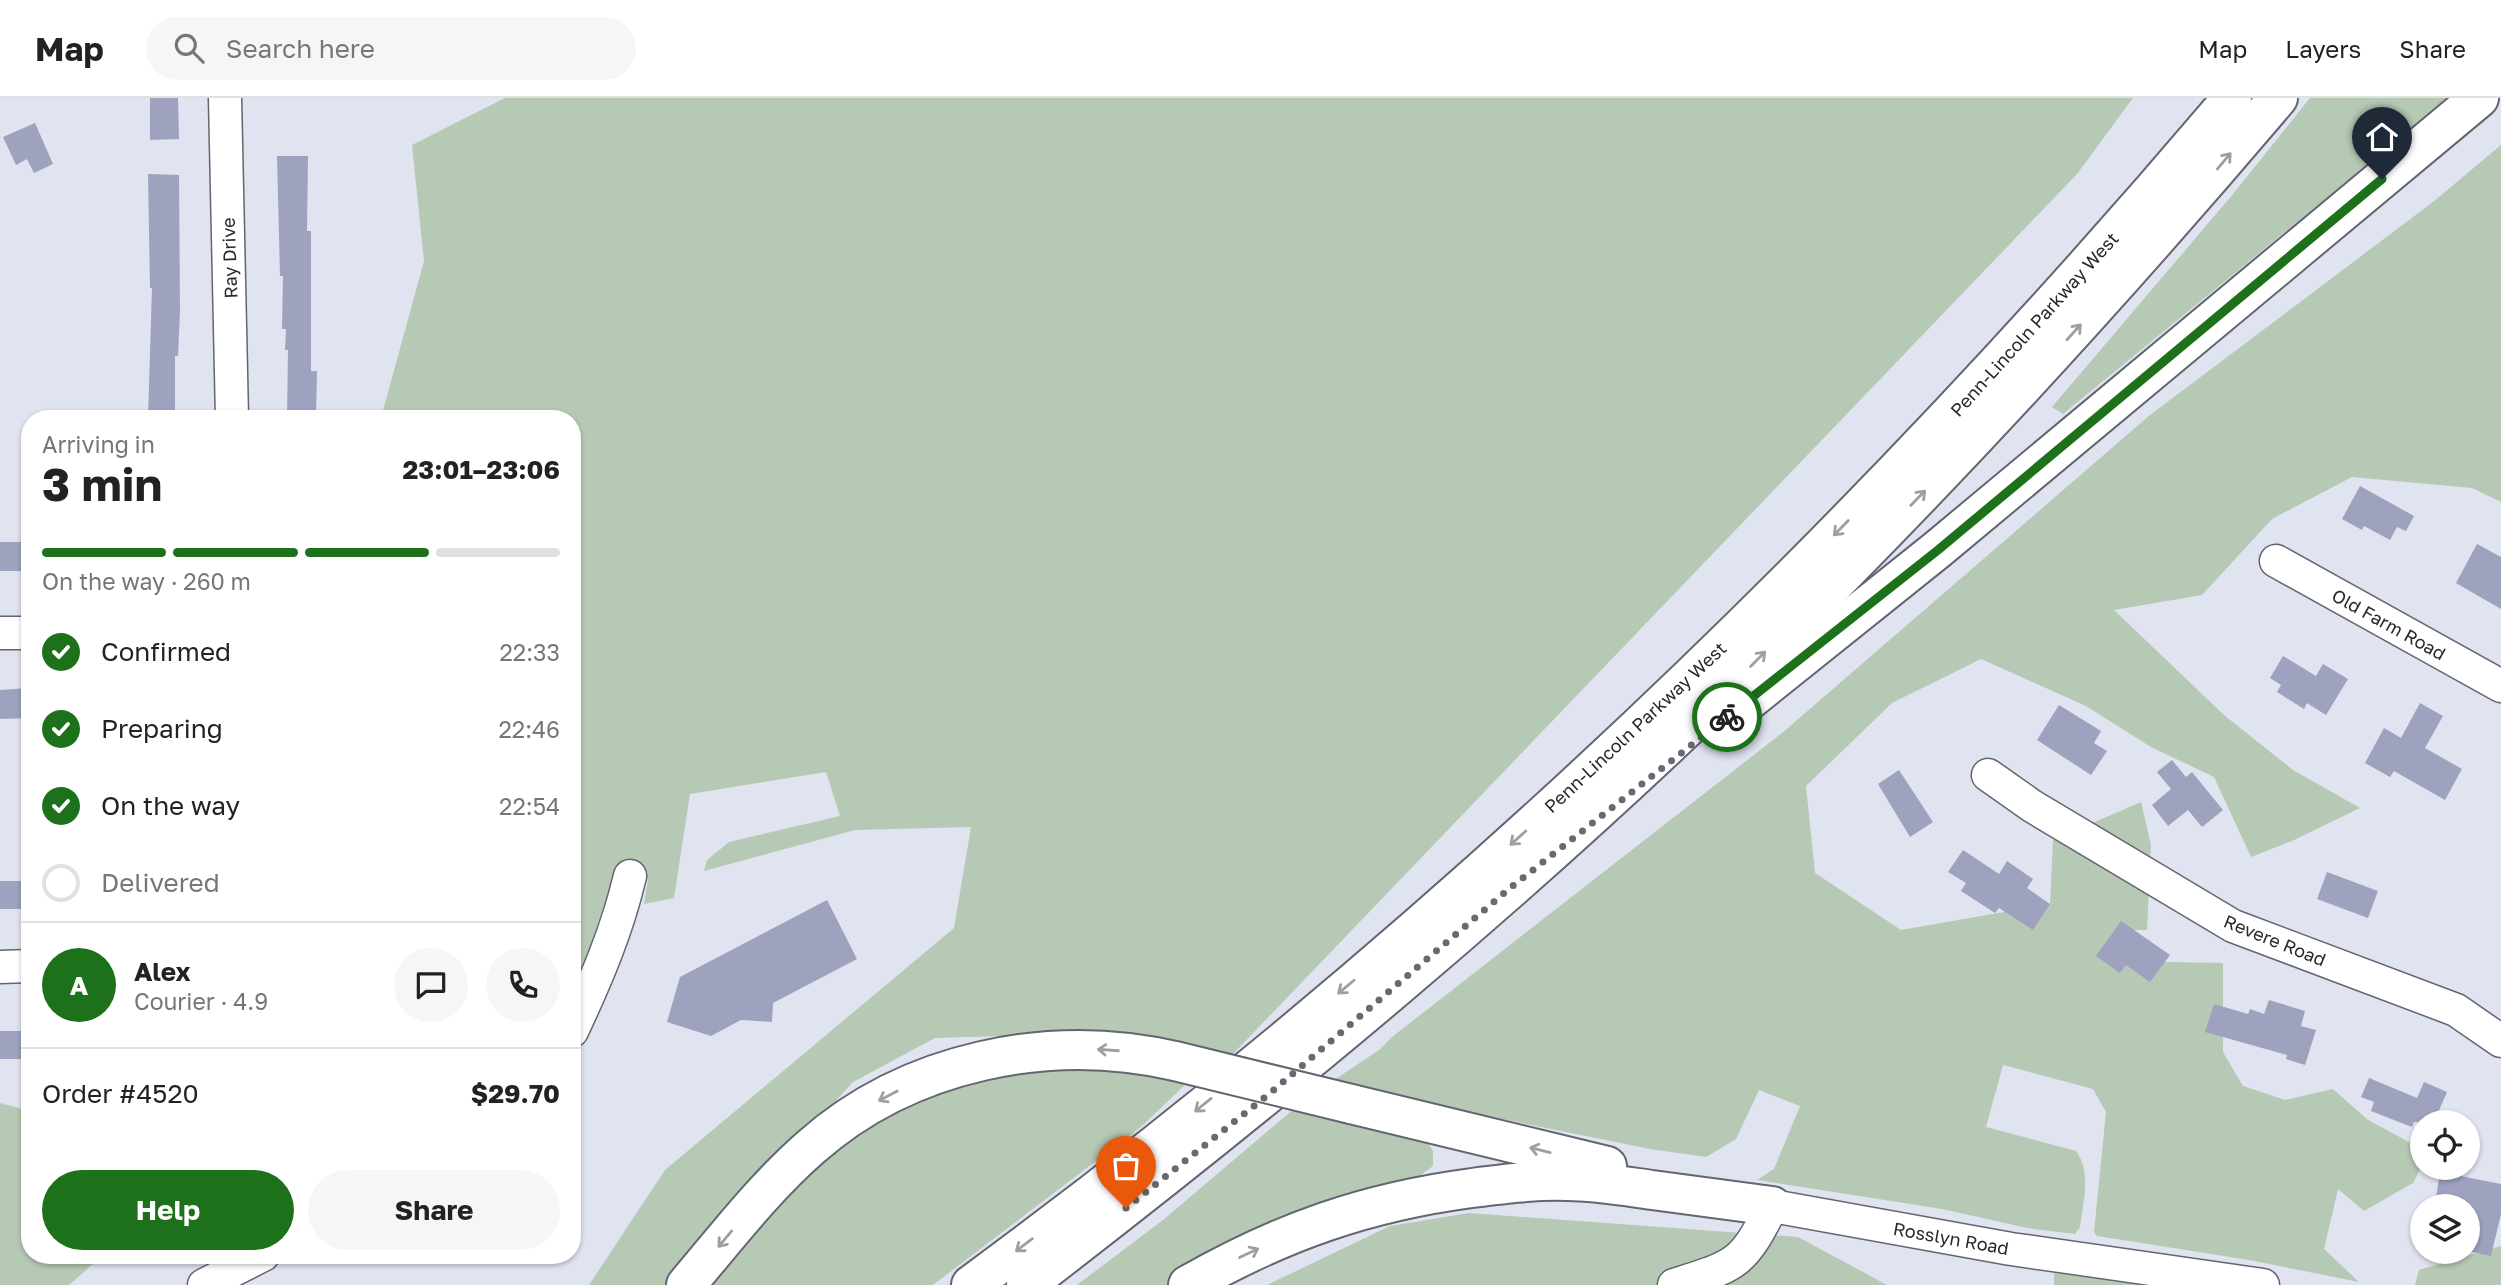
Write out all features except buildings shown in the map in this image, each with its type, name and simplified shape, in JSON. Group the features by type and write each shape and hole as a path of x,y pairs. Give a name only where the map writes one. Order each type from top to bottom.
{"highway":[{"path":"2150,195 2219,98"},
{"name":"Penn-Lincoln Parkway West","path":"971,1285 1126,1167 1285,1038 1478,873 1605,758 1747,621 1940,426 2150,195 2232,98"},
{"name":"Penn-Lincoln Parkway West","path":"1026,1285 1269,1094 1510,888 1743,674 1965,450 2176,218 2278,98"},
{"path":"1510,888 1938,550 2479,98"},
{"path":"686,1285 765,1192 812,1145 838,1125 897,1090 962,1066 1030,1053 1088,1049 1175,1061 1772,1206"},
{"path":"1443,1192 1455,1176 1458,1159 1454,1142 1446,1127"},
{"path":"1188,1285 1260,1248 1317,1223 1387,1202 1443,1192 1518,1183 1567,1181 1772,1206"}],"street":[{"name":"Ray Drive","path":"225,98 232,410"},
{"name":"Old Farm Road","path":"2276,561 2501,686"},
{"path":"0,633 21,633"},
{"name":"Revere Road","path":"1988,775 2032,806 2233,926 2456,1010 2501,1041"},
{"path":"581,1012 601,970 621,916 630,876"},
{"path":"0,967 21,967"},
{"path":"1674,1285 1722,1270 1736,1261 1755,1239 1772,1206"},
{"name":"Rosslyn Road","path":"1772,1206 2011,1249 2263,1285"},
{"path":"204,1285 245,1264"}],"green space":[{"path":"505,98 2133,98 2077,174 1232,1055 1098,1033 935,1038 853,1082 666,1285 589,1285 665,1170 954,928 971,827 855,830 704,871 707,860 729,842 840,816 826,772 690,794 674,898 644,904 648,879 610,888 581,973 581,410 383,410 424,261 412,145"},
{"path":"2310,98 2448,98 2063,414 2052,407 2233,194"},
{"path":"2501,145 2501,502 2472,488 2352,477 2272,519 2202,595 2114,610 2224,715 2293,770 2360,808 2292,841 2251,857 2214,777 2151,747 2086,706 1981,659 1892,703 1806,786 1815,873 1901,930 2050,904 2053,840 2141,802 2151,845 2147,930 2132,930 2165,962 2223,963 2223,1052 2243,1086 2285,1100 2333,1089 2368,1120 2410,1143 2410,1180 2415,1180 2413,1183 2364,1211 2338,1189 2324,1249 2359,1282 2249,1260 2097,1236 2094,1232 2106,1112 2093,1089 2003,1065 1986,1127 2076,1151 2084,1168 2085,1188 2080,1227 2075,1234 2027,1228 1942,1209 1757,1180 1774,1169 1800,1106 1759,1090 1736,1139 1706,1157 1650,1149 1433,1105 1334,1080 1379,1050 1392,1037 1782,733 2150,415 2433,202"},
{"path":"1130,1064 1188,1082 1142,1126 933,1285 706,1285 805,1173 853,1136 911,1102 996,1074"},
{"path":"0,1103 21,1109 21,1264 93,1264 69,1285 0,1285"},
{"path":"1295,1108 1424,1137 1433,1151 1433,1166 1415,1179 1241,1247 1168,1285 1077,1285 1163,1220"},
{"path":"1469,1213 1798,1237 1887,1285 1267,1285 1390,1226"},
{"path":"2501,1246 2501,1285 2415,1285 2419,1270 2440,1264 2480,1264 2480,1252"},
{"path":"2054,1272 2171,1285 2054,1285"}],"way so far":[{"path":"1126,1208 1269,1094 1510,888 1727,717"}],"route":[{"path":"1727,717 1938,550 2382,179"}]}
